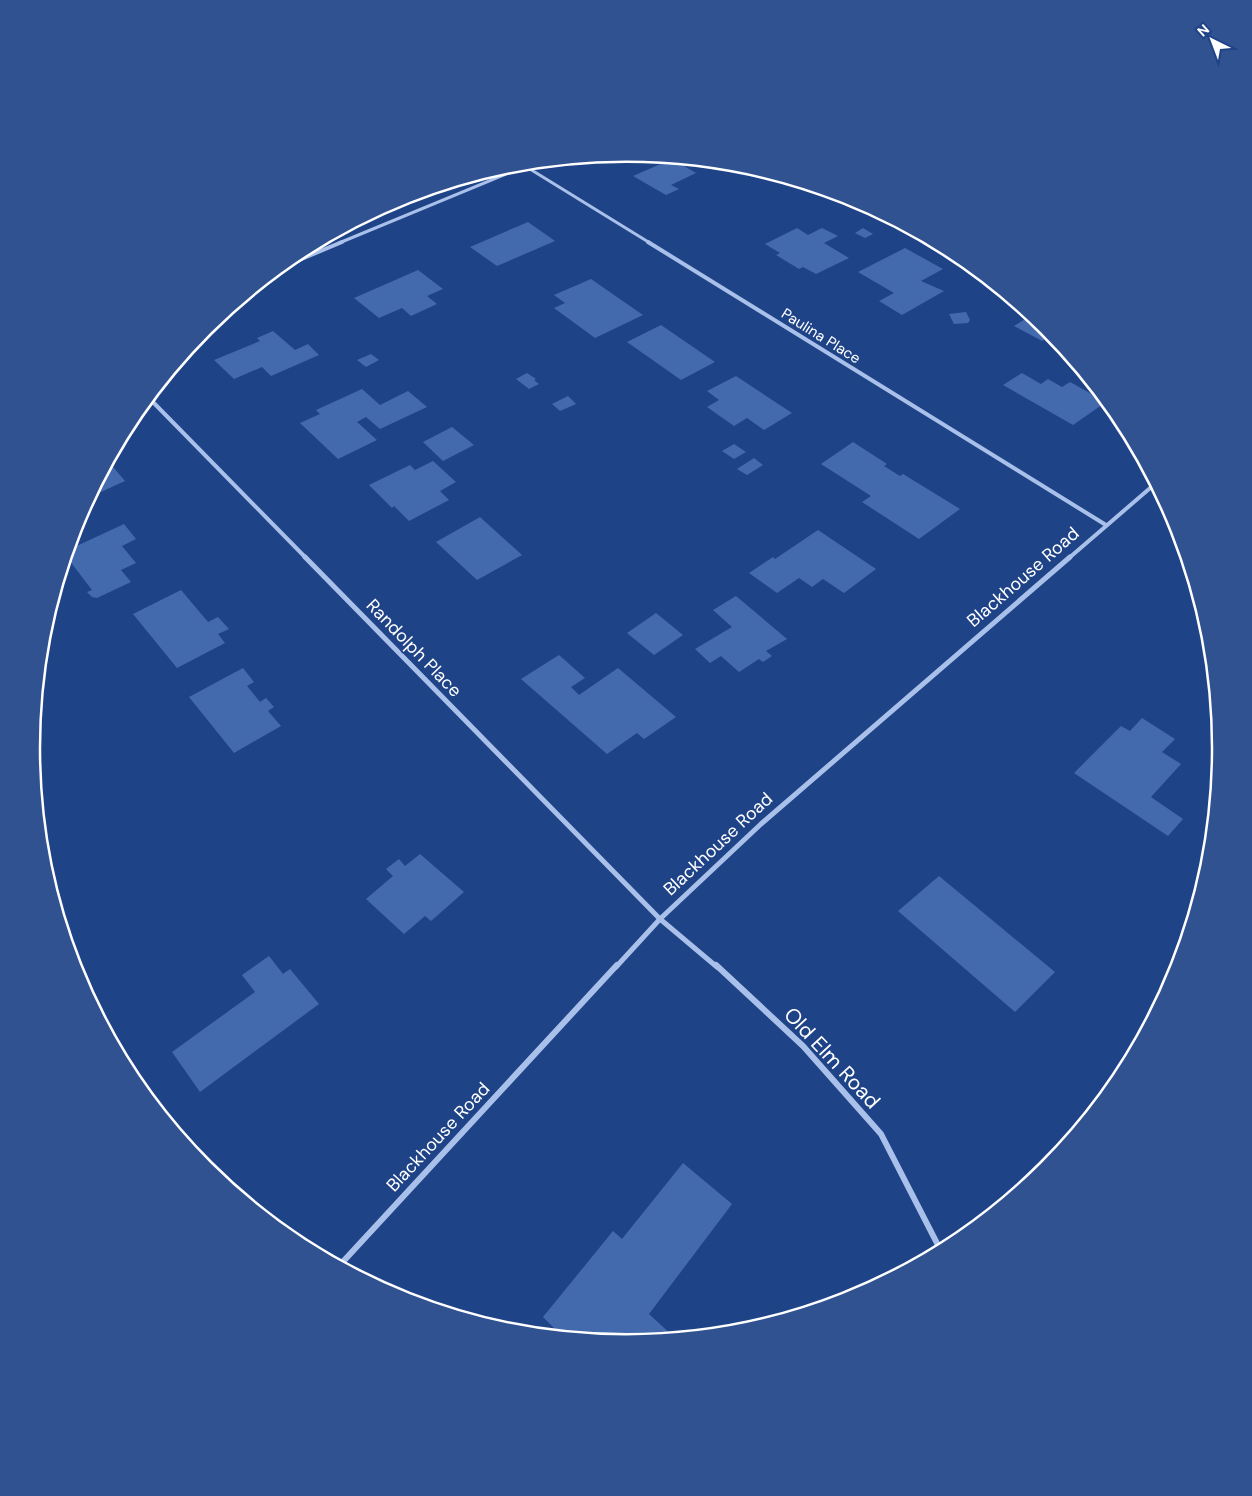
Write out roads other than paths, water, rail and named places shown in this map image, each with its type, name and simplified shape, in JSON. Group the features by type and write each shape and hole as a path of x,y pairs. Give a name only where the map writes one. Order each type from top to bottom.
{"street":[{"name":"Paulina Place","path":"531,170 1106,525"},
{"path":"307,257 503,175"},
{"name":"Randolph Place","path":"153,402 660,919"},
{"name":"Blackhouse Road","path":"344,1261 660,919 761,824 1151,487"},
{"name":"Old Elm Road","path":"660,919 739,985 803,1046 881,1134 937,1244"}]}
